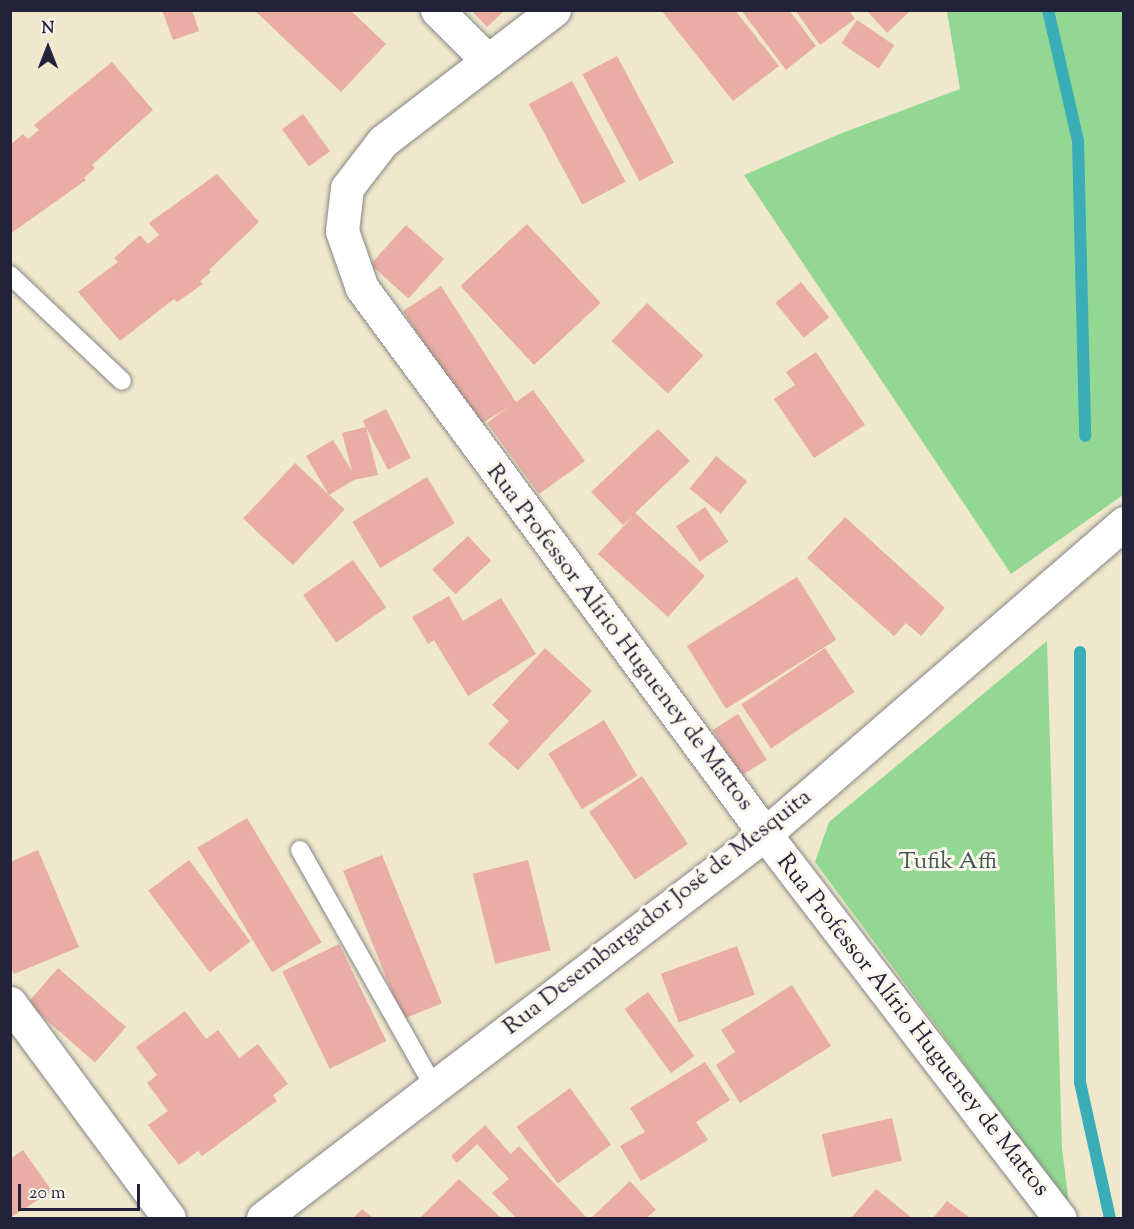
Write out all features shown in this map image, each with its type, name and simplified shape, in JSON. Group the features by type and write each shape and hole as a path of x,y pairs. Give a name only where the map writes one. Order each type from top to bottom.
{"street":[{"path":"437,10 488,61"},
{"name":"Rua Professor Alírio Hugueney de Mattos","path":"554,10 383,141 347,188 342,231 362,288 765,834 1060,1218"},
{"name":"Rua Desembargador José de Mesquita","path":"263,1218 765,834 1124,523"},
{"path":"10,1003 169,1218"}],"lane":[{"path":"10,274 122,381"},
{"path":"300,850 434,1087"}],"green space":[{"path":"947,11 1123,11 1123,495 1011,574 744,175 842,133 960,89"},
{"name":"Tufik Affi","path":"1047,641 1062,1148 1069,1205 815,862 829,822"}],"building":[{"path":"162,10 192,10 199,31 173,40"},
{"path":"254,10 350,10 386,44 341,92"},
{"path":"471,10 505,10 487,27"},
{"path":"661,10 735,10 779,66 733,101"},
{"path":"741,10 789,10 816,46 786,70"},
{"path":"795,10 849,10 855,19 820,45"},
{"path":"866,10 911,10 887,33"},
{"path":"857,20 894,45 879,68 841,43"},
{"path":"617,56 674,163 639,181 583,74"},
{"path":"112,62 153,110 92,165 95,168 84,178 86,180 10,234 10,145 23,134 28,139 39,130 34,125"},
{"path":"572,81 626,182 582,205 529,104"},
{"path":"303,114 330,151 309,166 282,129"},
{"path":"217,174 259,222 209,270 211,272 200,281 203,284 177,302 174,299 120,341 78,292 118,262 114,258 140,235 148,244 159,235 149,223"},
{"path":"527,224 601,303 534,365 460,286"},
{"path":"406,225 444,259 408,299 371,264"},
{"path":"801,282 829,317 804,338 775,303"},
{"path":"441,286 516,402 533,390 585,461 539,494 487,423 508,407 478,426 403,311"},
{"path":"647,303 703,356 668,394 612,341"},
{"path":"816,352 865,425 814,458 774,399 795,385 786,372"},
{"path":"386,409 411,458 388,470 363,421"},
{"path":"366,427 378,475 354,480 329,495 306,456 333,440 352,471 342,433"},
{"path":"658,429 690,461 635,513 705,576 668,617 598,554 633,516 623,525 591,492"},
{"path":"716,456 747,481 721,514 690,489"},
{"path":"295,463 345,509 293,565 243,519"},
{"path":"427,477 455,523 380,568 352,522"},
{"path":"705,507 728,542 699,561 676,527"},
{"path":"845,517 945,608 921,636 906,623 894,636 807,558"},
{"path":"468,536 491,561 455,594 432,569"},
{"path":"353,560 386,608 336,642 303,595"},
{"path":"797,577 836,640 726,709 687,646"},
{"path":"449,596 463,621 501,598 536,654 468,696 434,640 428,644 412,617"},
{"path":"545,648 592,691 518,770 488,744 509,721 492,705"},
{"path":"825,648 855,692 771,748 741,704"},
{"path":"738,714 767,760 741,776 713,730"},
{"path":"604,720 637,776 582,809 548,753"},
{"path":"642,776 688,844 635,880 589,812"},
{"path":"247,818 322,942 272,972 197,848"},
{"path":"38,850 79,947 14,974 10,965 10,862"},
{"path":"382,855 442,1003 403,1019 343,871"},
{"path":"189,860 250,941 210,972 148,891"},
{"path":"528,860 550,950 495,964 473,874"},
{"path":"339,944 386,1041 330,1069 282,972"},
{"path":"737,946 755,995 679,1023 661,974"},
{"path":"58,968 126,1027 95,1063 27,1003"},
{"path":"792,985 831,1046 740,1103 716,1065 735,1052 721,1030"},
{"path":"648,992 694,1056 671,1073 625,1009"},
{"path":"185,1011 206,1039 218,1030 239,1058 258,1044 288,1084 273,1095 277,1101 202,1156 198,1151 179,1165 148,1125 168,1111 147,1083 157,1075 136,1047"},
{"path":"705,1062 730,1100 696,1122 708,1140 641,1181 620,1146 645,1132 630,1108"},
{"path":"570,1088 611,1145 558,1183 517,1127"},
{"path":"892,1118 902,1161 832,1177 822,1134"},
{"path":"485,1125 511,1154 519,1146 587,1218 516,1218 492,1193 509,1179 477,1144 457,1163 451,1156"},
{"path":"23,1150 52,1191 10,1218 10,1159"},
{"path":"459,1179 501,1218 420,1218"},
{"path":"630,1181 656,1210 646,1218 591,1218"},
{"path":"876,1189 912,1218 851,1218"},
{"path":"947,1201 970,1218 933,1218"},
{"path":"362,1209 373,1218 353,1218"}],"waterway":[{"path":"1048,10 1078,141 1085,436"},
{"path":"1080,652 1080,1082 1110,1218"}]}
